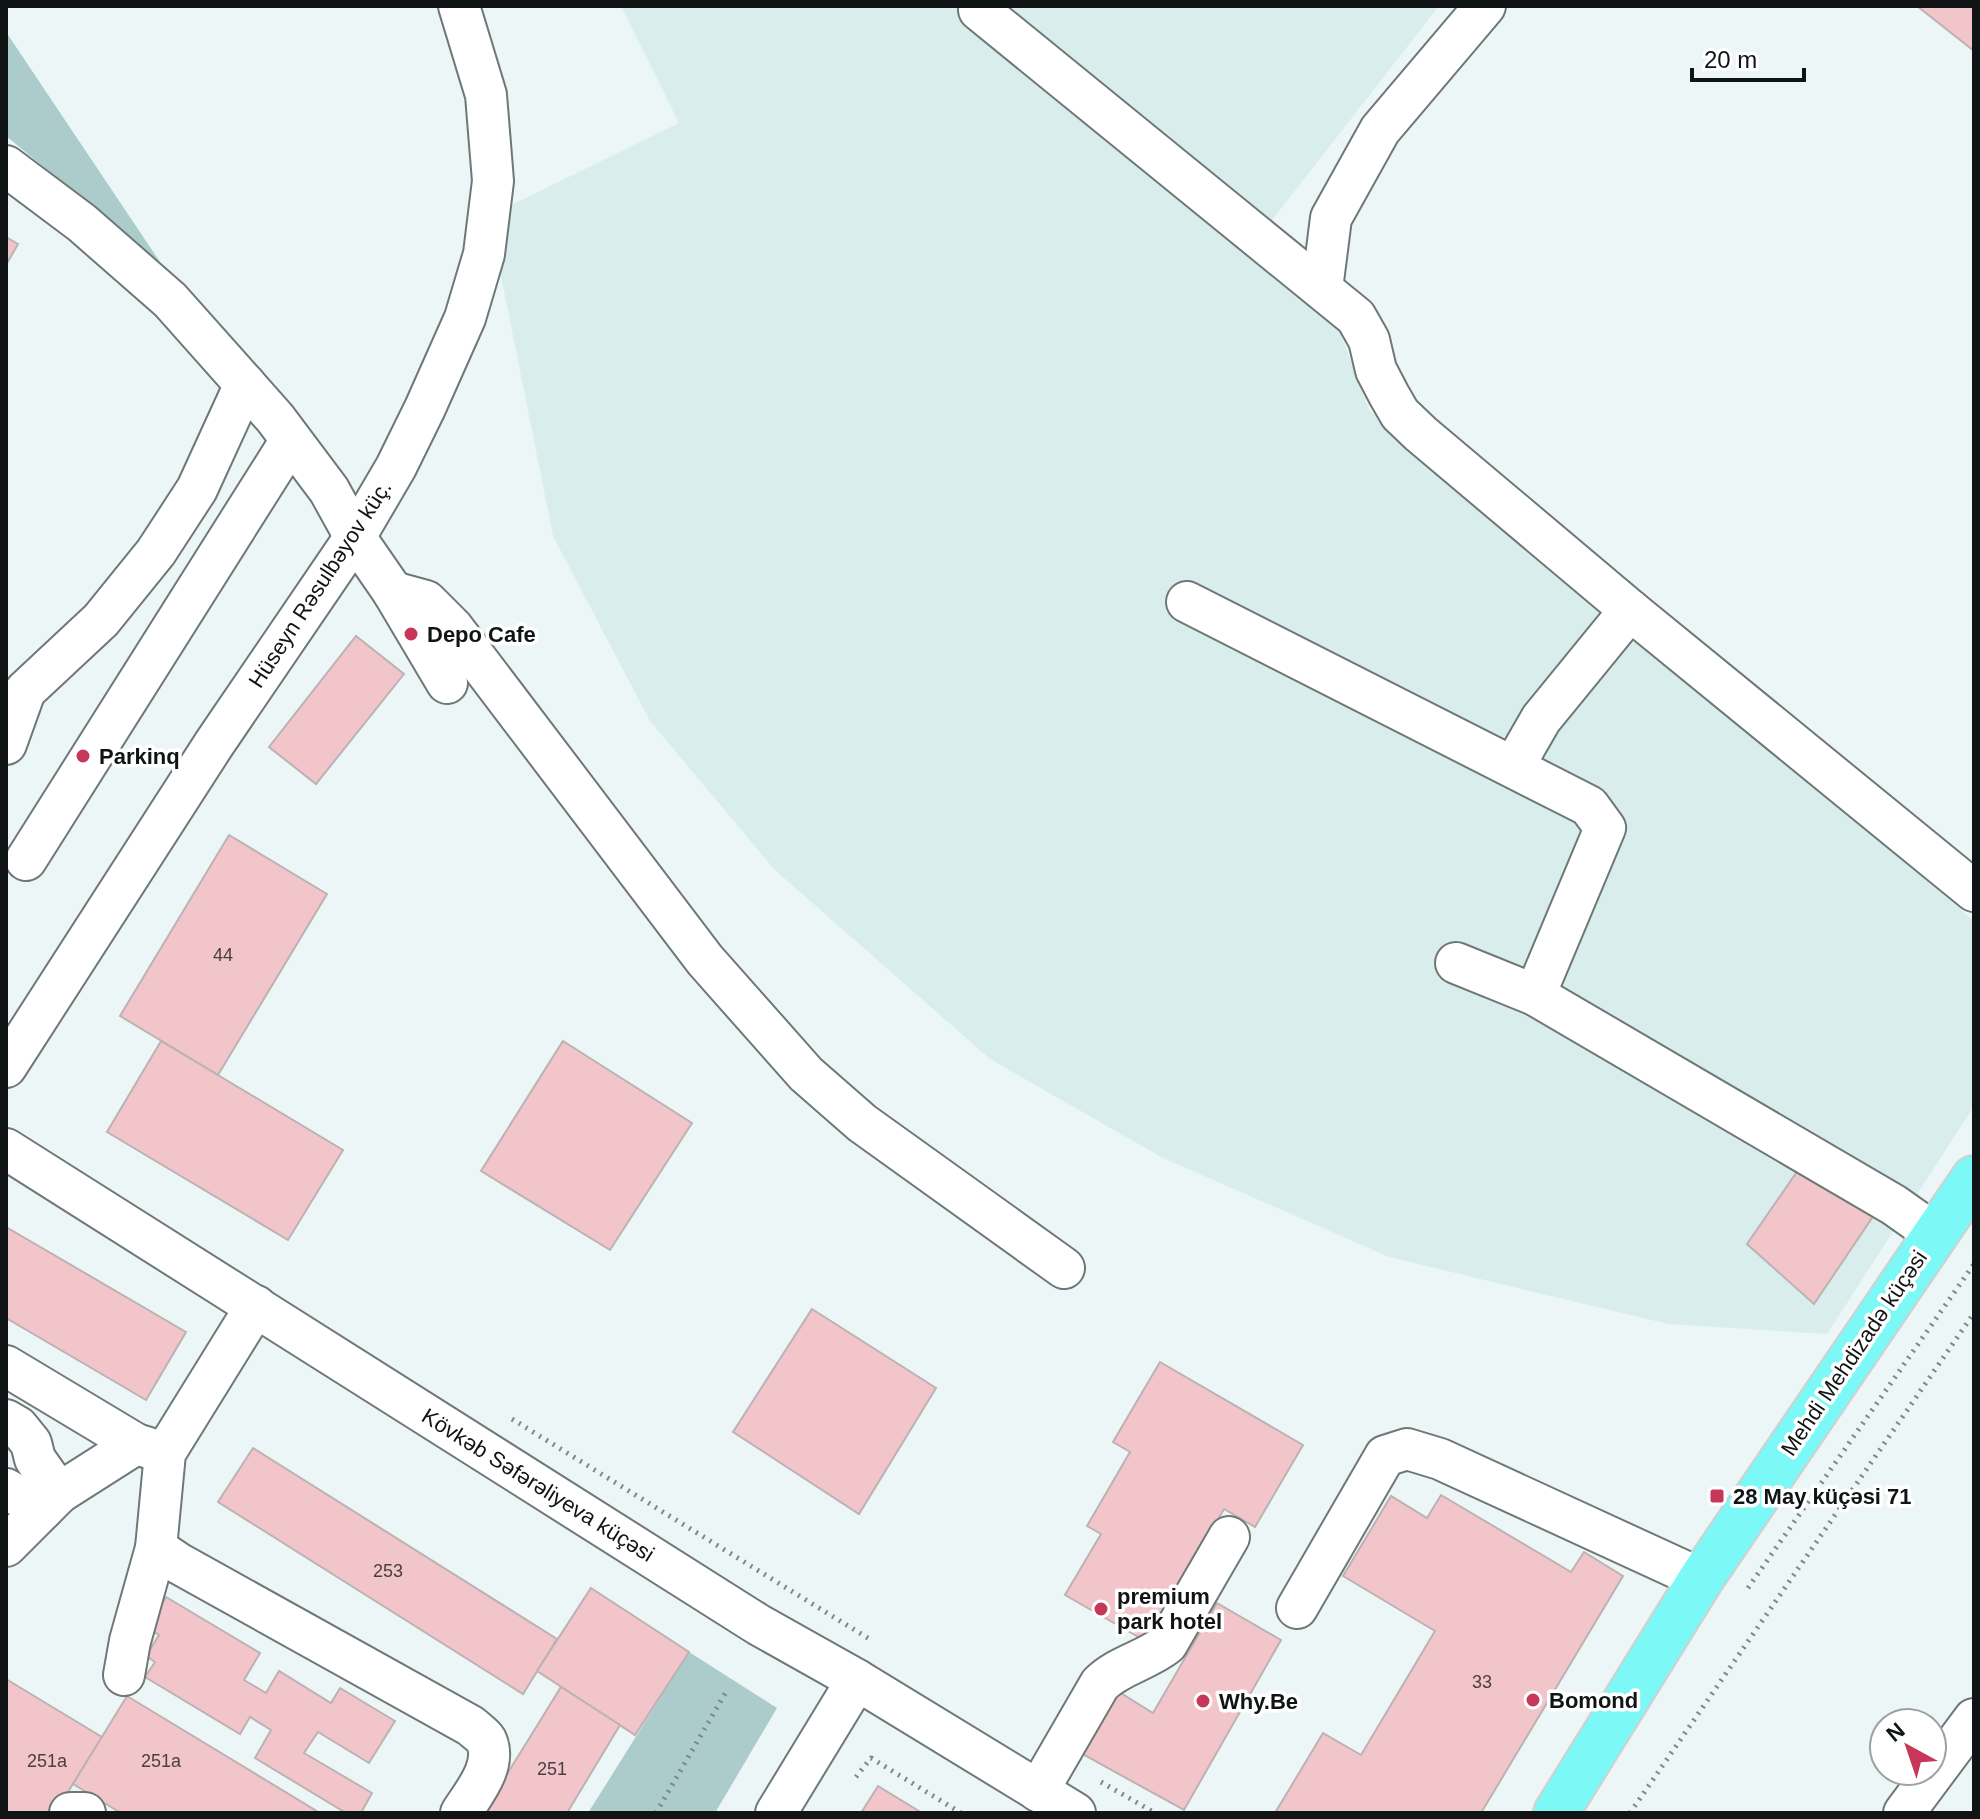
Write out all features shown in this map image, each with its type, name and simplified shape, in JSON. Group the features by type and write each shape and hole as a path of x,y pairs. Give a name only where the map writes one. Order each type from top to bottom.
{"main road":[{"name":"Mehdi Mehdizadə küçəsi","path":"1556,1813 1701,1579 1974,1178"}],"street":[{"name":"Hüseyn Rəsulbəyov küç.","path":"6,1067 214,744 355,537 396,467 465,318 484,254 493,181 486,95 459,6"},
{"path":"1322,289 1331,218 1380,130 1485,6"},
{"path":"979,10 1356,317 1369,340 1376,370 1400,414 1630,610 1974,891"},
{"path":"6,166 82,223 170,300 245,384 329,490 447,683"},
{"path":"6,744 16,685 101,620 156,552 197,489 245,384"},
{"path":"26,860 291,440"},
{"path":"393,592 426,601 453,628 705,960 806,1074 862,1123 1064,1268"},
{"path":"1187,602 1589,806 1605,828 1535,995"},
{"path":"1514,766 1541,719 1630,610"},
{"path":"1456,963 1535,995 1894,1205 1935,1234"},
{"name":"Kövkəb Səfərəliyeva küçəsi","path":"6,1149 746,1617 857,1680 1075,1813"},
{"path":"6,1546 51,1501 150,1449 256,1306"},
{"path":"6,1366 150,1449"},
{"path":"6,1420 18,1427 31,1443 51,1501"},
{"path":"124,1675 130,1641 156,1548 150,1449"},
{"path":"1297,1608 1385,1456 1407,1449 1440,1459 1701,1579"},
{"path":"6,1489 51,1501"},
{"path":"1038,1791 1100,1684 1111,1673 1155,1654 1167,1644 1229,1537"},
{"path":"156,1548 471,1726 486,1740 488,1759 483,1779 461,1813"},
{"path":"776,1813 857,1680"},
{"path":"1904,1813 1974,1719"},
{"path":"70,1813 85,1813"}],"path":[{"path":"1741,1599 1974,1264"},
{"path":"1630,1813 1974,1313"},
{"path":"511,1418 875,1642"},
{"path":"656,1813 727,1690"},
{"path":"1058,1756 1155,1813"},
{"path":"856,1777 871,1758 961,1813"}],"shaded area":[{"path":"621,6 1439,6 1248,251 1335,319 1369,410 1974,921 1974,1106 1827,1334 1668,1324 1389,1257 1163,1158 990,1059 775,870 650,721 553,536 489,216 679,123"},
{"path":"6,32 160,262 6,136"},
{"path":"689,1652 777,1708 715,1813 588,1813"}],"building":[{"path":"1917,6 1974,6 1974,51"},
{"path":"6,237 18,244 6,265"},
{"path":"356,636 404,674 316,784 269,747"},
{"path":"229,835 327,894 218,1075 120,1016"},
{"path":"161,1041 343,1150 288,1240 107,1132"},
{"path":"563,1041 692,1123 610,1250 481,1171"},
{"path":"1801,1166 1874,1215 1814,1304 1747,1244"},
{"path":"6,1227 186,1332 146,1400 6,1318"},
{"path":"812,1309 936,1388 859,1514 733,1432"},
{"path":"1160,1362 1303,1445 1255,1527 1224,1509 1147,1642 1065,1595 1101,1534 1087,1526 1130,1452 1113,1442"},
{"path":"253,1448 557,1639 523,1694 218,1502"},
{"path":"1441,1495 1571,1572 1584,1552 1623,1576 1481,1813 1275,1813 1323,1733 1361,1755 1435,1631 1343,1576 1391,1496 1427,1518"},
{"path":"591,1588 689,1652 635,1735 537,1671"},
{"path":"166,1597 260,1653 244,1680 266,1693 279,1671 331,1703 340,1688 395,1721 369,1763 318,1732 304,1753 372,1793 361,1813 346,1813 255,1758 271,1730 250,1717 240,1734 145,1677 155,1662 146,1656 159,1635 147,1628"},
{"name":"Why.Be","path":"1217,1603 1281,1640 1184,1810 1077,1751 1116,1690 1153,1713"},
{"path":"6,1679 102,1737 55,1813 6,1813"},
{"path":"561,1687 620,1725 567,1813 483,1813"},
{"path":"127,1696 320,1813 121,1813 73,1784"},
{"path":"878,1786 922,1813 861,1813"}],"place":[{"name":"Depo Cafe","path":"411,634"},
{"name":"Parkinq","path":"83,756"},
{"name":"28 May küçəsi 71","path":"1717,1496"},
{"name":"premium park hotel","path":"1101,1609"},
{"name":"Bomond","path":"1533,1700"},
{"name":"Why.Be","path":"1203,1701"}]}
